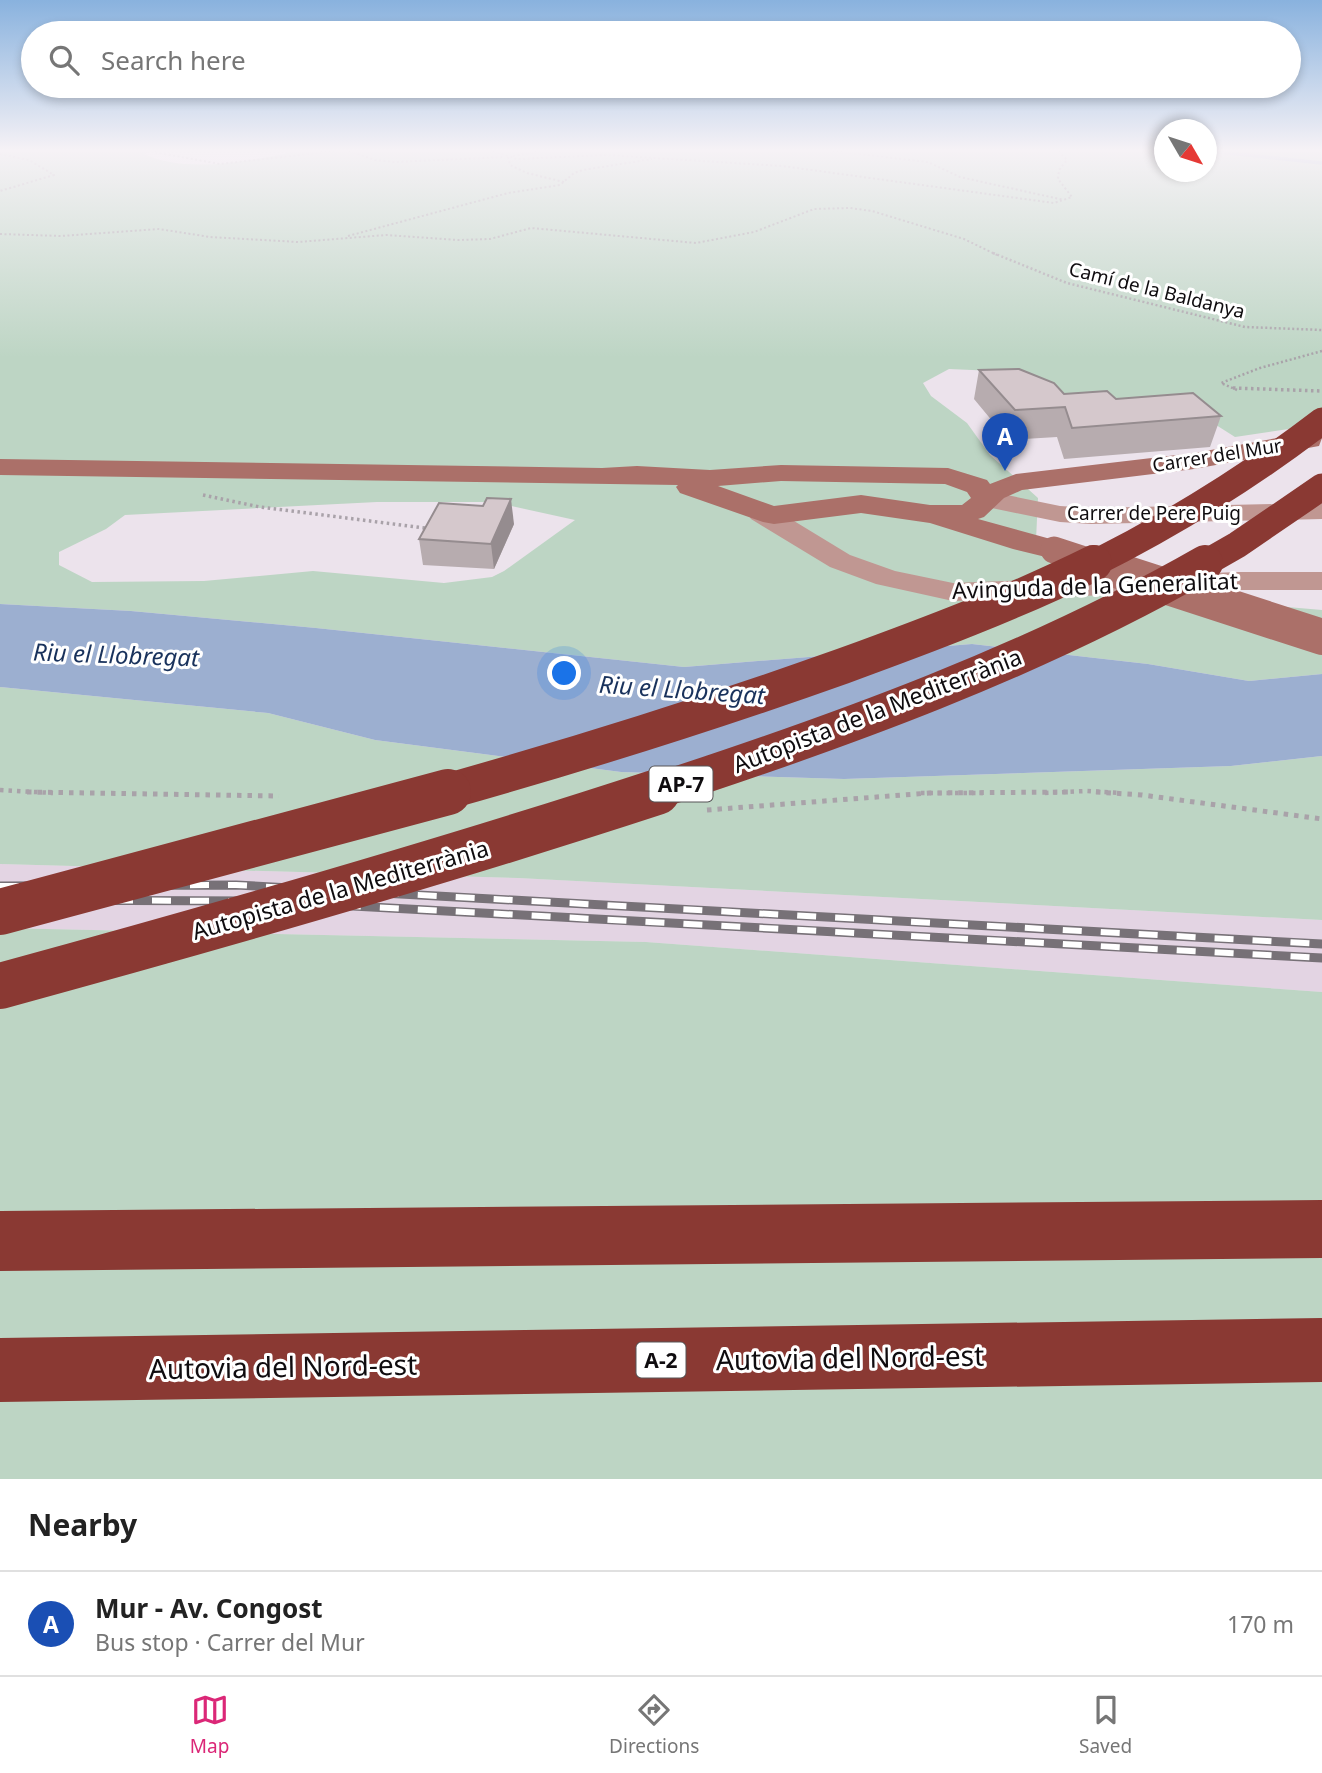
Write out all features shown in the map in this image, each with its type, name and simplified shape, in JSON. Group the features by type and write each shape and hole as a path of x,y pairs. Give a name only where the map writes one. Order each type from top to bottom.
{"highway":[{"name":"AP-7","path":"0,912 188,864 499,777 703,715 898,646 1089,565 1178,520 1247,477 1322,421"},
{"name":"Autopista de la Mediterrània","path":"0,986 197,932 547,828 763,757 905,704 1068,635 1160,589 1237,545 1322,487"},
{"path":"0,1241 1322,1229"},
{"name":"Autovia del Nord-est","path":"0,1370 1322,1350"}],"main road":[{"name":"Carrer del Mur","path":"930,514 962,514 985,502 1003,487 1016,482 1241,454 1322,438"},
{"path":"0,467 602,476 699,489 749,508 787,515 838,505 861,504 930,514 1054,550 1322,637"},
{"name":"Carrer del Mur","path":"602,476 974,477 1111,471"},
{"path":"749,508 733,496 735,487 755,475"},
{"path":"948,476 976,486 1004,525 1054,550"}],"street":[{"name":"Carrer de Pere Puig","path":"985,502 1091,516 1322,511"},
{"name":"Avinguda de la Generalitat","path":"749,508 787,527 821,552 852,566 920,587 953,592 1238,581 1322,581"}],"path":[{"path":"338,238 405,220"},
{"name":"Camí de la Baldanya","path":"0,234 61,236 159,229 298,242 386,234 481,239 531,228 696,243 764,229 786,220"},
{"name":"Camí de la Baldanya","path":"902,220 964,239 1067,283 1231,324 1272,330 1322,330"},
{"path":"1322,351 1260,368 1221,383 1238,390 1322,391"},
{"path":"195,494 260,506 425,527"},
{"path":"0,790 61,794 287,796"},
{"path":"719,810 891,795 1086,791 1142,795 1322,819"}],"shaded area":[{"path":"0,864 518,878 1322,920 1322,992 646,942 0,928"}],"green space":[{"path":"0,220 1322,220 1322,424 1235,437 1183,404 1076,408 995,371 949,369 923,383 931,396 967,423 990,455 1038,498 1036,540 1119,592 1322,610 1322,674 1249,681 1148,664 972,644 684,667 131,611 0,604","holes":["377,502 493,502 575,520 492,577 444,583 313,571 204,581 92,582 59,565 59,552 106,529 125,515"]},
{"path":"0,687 268,713 375,740 621,772 844,779 1231,766 1322,756 1322,920 518,878 0,864"},
{"path":"0,928 646,942 1322,992 1322,1479 0,1479"}],"water":[{"name":"Riu el Llobregat","path":"0,604 131,611 316,628 684,667 972,644 1148,664 1249,681 1322,674 1322,756 1231,766 844,779 621,772 375,740 268,713 0,687"}],"building":[{"path":"1019,369 1054,383 1064,394 1107,391 1116,399 1193,393 1221,416 1072,428 1065,407 1015,410 979,370"},
{"path":"487,498 511,499 491,544 419,539 439,503 483,506"}],"railway":[{"path":"0,886 236,885 1322,944"},
{"path":"0,900 260,901 1322,958"}],"place":[{"name":"Mur - Av. Congost","path":"1005,471"}]}
